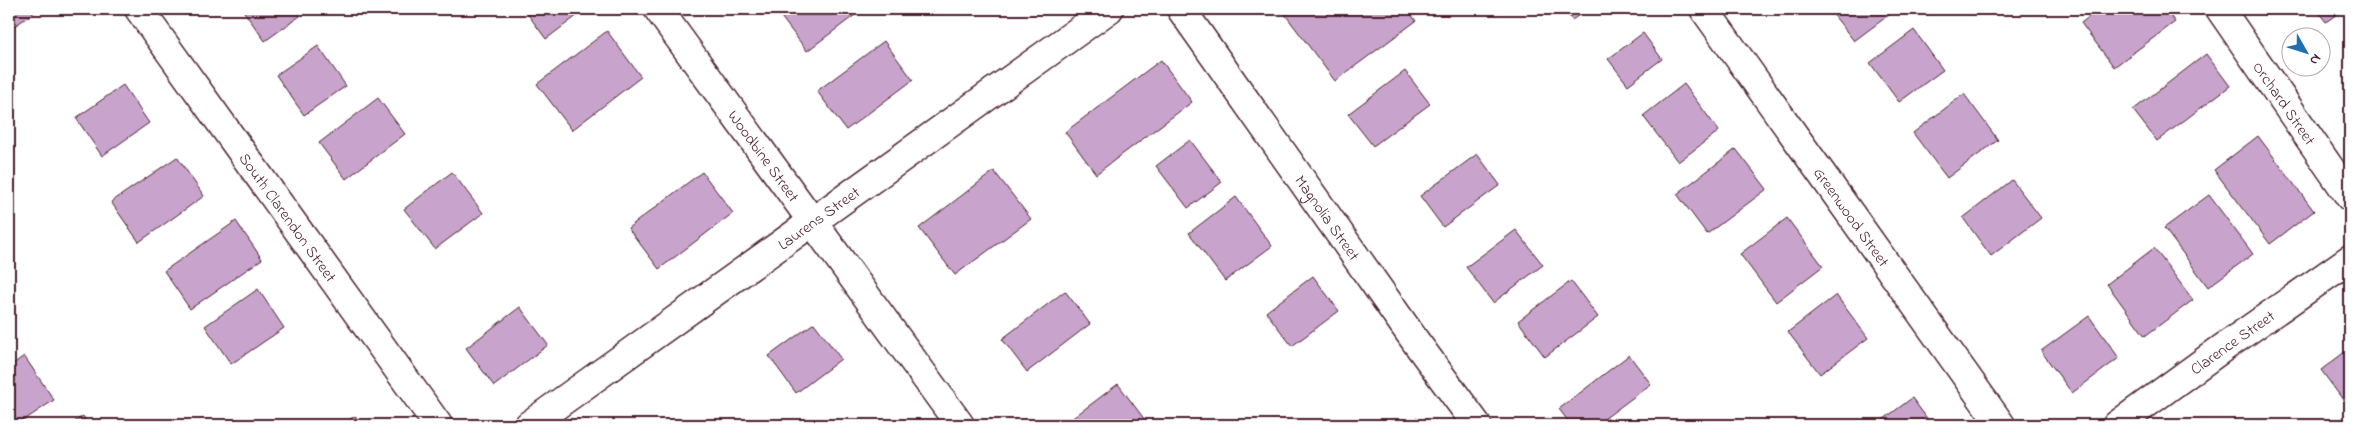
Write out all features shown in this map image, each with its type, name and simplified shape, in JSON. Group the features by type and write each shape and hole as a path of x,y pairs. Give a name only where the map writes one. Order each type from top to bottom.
{"street":[{"name":"South Clarendon Street","path":"139,9 438,425"},
{"name":"Woodbine Street","path":"658,9 960,425"},
{"name":"Laurens Street","path":"529,425 1109,9"},
{"name":"Magnolia Street","path":"1181,9 1416,342 1477,425"},
{"name":"Greenwood Street","path":"1704,9 2001,425"},
{"name":"Orchard Street","path":"2220,9 2350,197"},
{"name":"Clarence Street","path":"2117,425 2220,350 2350,260"}],"building":[{"path":"9,9 39,9 9,30"},
{"path":"242,9 294,9 300,16 265,41"},
{"path":"524,9 586,9 546,39"},
{"path":"775,9 863,9 807,51"},
{"path":"1281,9 1407,9 1416,21 1335,81"},
{"path":"1564,9 1588,9 1572,20"},
{"path":"1829,9 1897,9 1854,41"},
{"path":"2099,9 2165,9 2175,22 2114,67 2081,23"},
{"path":"2316,9 2344,9 2326,22"},
{"path":"1914,30 1943,70 1899,102 1870,63"},
{"path":"607,31 641,77 572,130 537,84"},
{"path":"1643,33 1662,59 1628,85 1608,59"},
{"path":"884,41 913,80 846,130 817,91"},
{"path":"318,46 346,86 304,115 276,75"},
{"path":"2206,54 2230,86 2157,141 2133,110"},
{"path":"1161,60 1192,102 1096,174 1065,132"},
{"path":"1405,71 1430,104 1373,146 1348,114"},
{"path":"1684,84 1719,131 1678,162 1643,116"},
{"path":"123,85 149,123 102,156 76,118"},
{"path":"1964,94 1998,140 1947,178 1913,133"},
{"path":"378,98 405,134 346,179 319,143"},
{"path":"2258,136 2314,211 2270,244 2214,170"},
{"path":"1190,140 1222,182 1188,208 1156,166"},
{"path":"1736,149 1767,189 1707,234 1677,194"},
{"path":"1477,154 1500,185 1443,227 1420,196"},
{"path":"177,157 204,196 139,242 111,202"},
{"path":"994,171 1031,219 955,275 919,228"},
{"path":"452,172 483,213 435,249 404,209"},
{"path":"702,172 733,213 659,269 628,228"},
{"path":"2012,180 2041,218 1991,256 1963,218"},
{"path":"2209,195 2253,254 2208,287 2164,228"},
{"path":"1236,197 1272,246 1225,281 1189,233"},
{"path":"1787,218 1823,266 1776,302 1740,254"},
{"path":"236,221 262,259 190,309 164,271"},
{"path":"1516,230 1543,265 1493,303 1466,267"},
{"path":"2154,248 2193,300 2145,336 2107,284"},
{"path":"1313,276 1339,311 1292,346 1266,312"},
{"path":"1571,281 1598,317 1545,357 1518,321"},
{"path":"258,289 284,328 231,364 205,326"},
{"path":"1065,291 1090,324 1027,372 1002,339"},
{"path":"1836,295 1868,338 1820,374 1788,332"},
{"path":"520,307 548,345 494,386 466,348"},
{"path":"2089,316 2119,358 2072,393 2041,351"},
{"path":"814,323 841,359 796,393 769,356"},
{"path":"2350,348 2350,408 2349,408 2321,370"},
{"path":"1629,355 1651,384 1596,425 1571,425 1559,409"},
{"path":"24,356 54,400 17,425 12,425 9,420 9,367"},
{"path":"1118,384 1148,424 1068,425 1066,423"},
{"path":"1912,398 1932,425 1876,425"},
{"path":"83,416 89,425 70,425"},
{"path":"355,416 361,425 341,425"},
{"path":"1417,417 1423,425 1406,425"}]}
